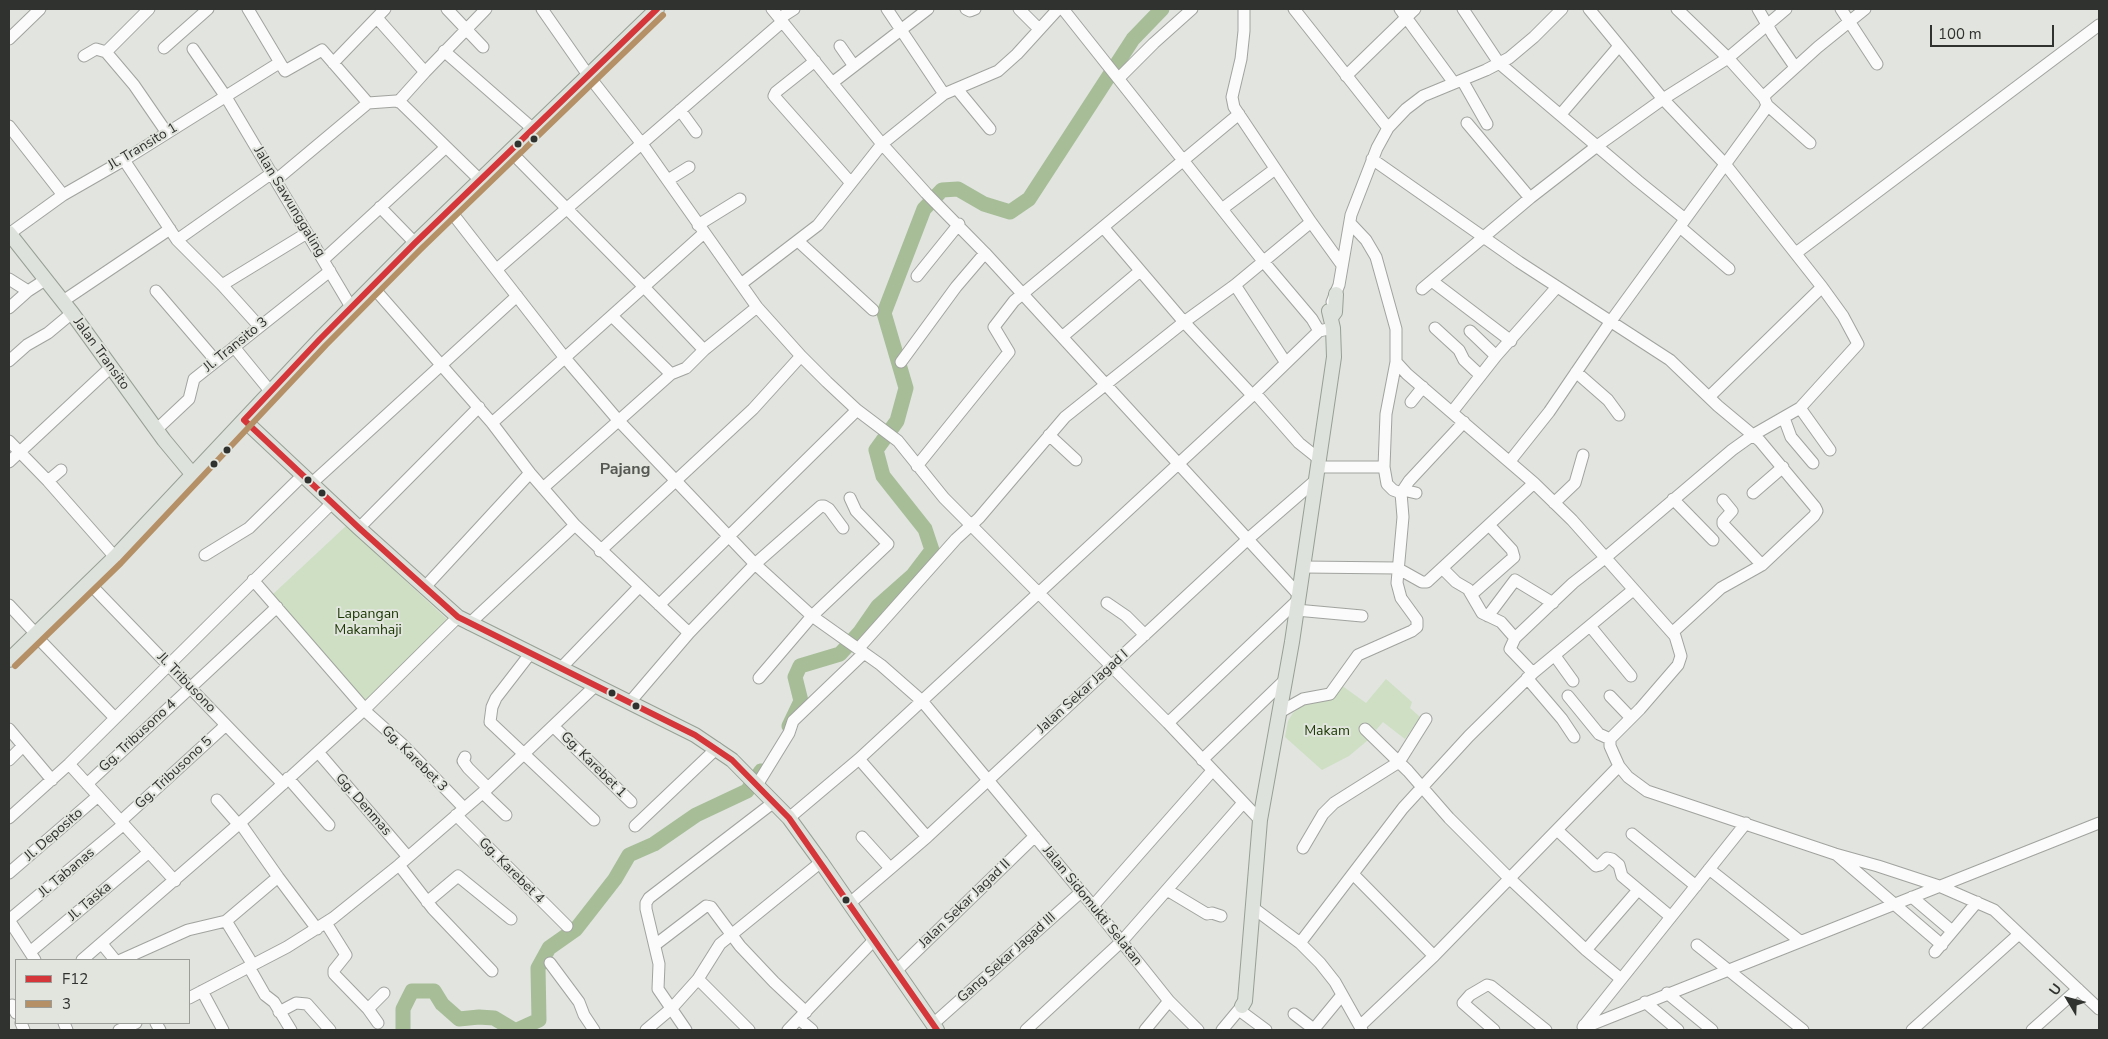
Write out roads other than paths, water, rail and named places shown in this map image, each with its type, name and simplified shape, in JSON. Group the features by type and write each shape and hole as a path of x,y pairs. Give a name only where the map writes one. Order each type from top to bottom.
{"main road":[{"path":"9,660 115,557 351,307 532,128 657,9"},
{"name":"Jalan Transito","path":"9,234 72,313 156,430 193,475"},
{"path":"1241,1008 1245,1001 1260,820 1286,679 1296,593 1303,567 1334,357 1331,318 1334,312 1336,294"},
{"path":"244,420 424,588 464,621 630,702 717,748 743,770 789,818 935,1027"}],"street":[{"path":"9,39 40,9"},
{"path":"106,52 149,9"},
{"path":"248,9 286,72 322,50 368,104"},
{"path":"447,9 483,47"},
{"path":"178,240 274,176 368,104 398,102 424,72 486,9"},
{"path":"542,9 588,75 668,180 757,307 801,356 857,410 898,441 944,498 1168,723 1260,820"},
{"path":"497,269 680,110 778,16 794,9"},
{"path":"887,9 944,94"},
{"path":"832,83 928,9"},
{"path":"966,9 970,11 974,9"},
{"path":"1019,9 1039,29"},
{"path":"741,284 818,225 882,144 944,94 998,71 1017,54 1058,9"},
{"path":"1063,9 1118,77 1134,100 1312,319 1319,331"},
{"path":"1118,77 1192,9"},
{"path":"1244,9 1242,52 1232,97 1234,107 1342,265"},
{"path":"1294,9 1388,128"},
{"path":"1463,9 1499,63 1561,114 1683,223 1729,269"},
{"path":"1336,294 1350,223 1372,158 1388,128 1422,96 1499,63 1522,48 1562,9"},
{"path":"1574,737 1510,649 1515,638 1573,583 1732,450 1753,435 1800,408 1858,344 1843,316 1822,287 1726,164 1663,99 1589,9"},
{"path":"1677,9 1728,58 1766,101 1810,143"},
{"path":"1758,9 1795,67"},
{"path":"1422,289 1530,198 1597,146 1663,99 1728,58 1786,9"},
{"path":"1841,9 1877,64"},
{"path":"1510,461 1548,412 1611,321 1726,164 1766,101 1769,90 1865,9"},
{"path":"164,48 200,11"},
{"path":"1346,76 1407,11 1487,124"},
{"path":"333,63 381,13 424,72"},
{"path":"778,16 882,144 926,194 959,224 1021,294 1179,462 1296,593 1362,616"},
{"path":"1796,253 2099,25"},
{"path":"840,46 854,66"},
{"path":"1561,114 1619,46"},
{"path":"84,56 96,49 106,52 134,85 167,133"},
{"name":"Jalan Sawunggaling","path":"193,49 226,97 351,307"},
{"path":"444,51 532,128"},
{"path":"815,61 776,92 774,96 851,183"},
{"name":"Jl. Transito 1","path":"9,234 63,195 124,160 279,63"},
{"path":"957,89 990,129"},
{"path":"398,102 480,180"},
{"path":"680,110 696,132"},
{"path":"917,466 1009,352 994,326 1021,294 1239,114"},
{"path":"1467,124 1530,198"},
{"path":"9,126 63,195"},
{"path":"323,260 445,148"},
{"path":"510,151 704,350"},
{"path":"1372,158 1484,238 1680,368 1709,397 1753,435 1783,467 1815,507 1817,512 1762,565 1721,588 1673,632"},
{"path":"124,160 178,240 259,326"},
{"path":"668,180 689,167"},
{"path":"1222,209 1275,169"},
{"path":"492,423 644,287 701,229 740,199"},
{"path":"380,206 415,243"},
{"name":"Jalan Sidomukti Selatan","path":"449,210 497,269 564,358 618,420 755,564 812,616 888,671 922,701 1122,941 1169,1001 1198,1030"},
{"path":"756,784 798,715 956,539 981,515 1049,434 1070,413 1184,322 1234,285 1311,222"},
{"path":"1350,223 1366,240 1376,257 1396,329 1396,362 1386,414 1384,467 1387,484 1393,490 1416,493"},
{"path":"917,276 959,224"},
{"path":"1103,227 1184,322 1300,443 1318,469 1384,467"},
{"path":"62,301 170,229"},
{"path":"222,285 307,233"},
{"path":"798,241 873,310"},
{"path":"901,362 956,287 985,253"},
{"name":"Jl. Transito 3","path":"156,430 189,399 194,379 330,271"},
{"path":"1062,337 1140,271"},
{"path":"9,279 28,291"},
{"path":"9,308 28,291 45,280"},
{"path":"1432,281 1511,341"},
{"path":"1234,285 1286,363"},
{"path":"372,286 479,407 530,473 575,525 639,588 689,633"},
{"path":"1452,412 1480,375 1557,287"},
{"path":"1709,397 1822,287"},
{"path":"156,291 216,361"},
{"path":"205,555 249,528 441,364 517,296"},
{"path":"543,488 671,374 686,368 704,350 757,307"},
{"path":"9,361 27,344 48,333 72,313"},
{"path":"612,316 671,374"},
{"path":"1312,319 1331,318"},
{"path":"789,818 859,759 922,701 1254,394 1331,318"},
{"path":"1436,328 1459,350 1464,360 1480,375"},
{"path":"1470,331 1496,356"},
{"path":"234,347 270,391"},
{"path":"600,551 753,408 801,356"},
{"path":"1396,362 1534,483 1673,632 1680,650 1680,661 1675,669 1610,739 1610,746 1619,766 1632,781 1647,791 1939,886 1977,902 1999,914 2099,1009"},
{"path":"9,462 111,366"},
{"path":"1576,372 1608,400 1619,415"},
{"path":"1411,402 1423,387"},
{"path":"359,528 479,407"},
{"path":"1800,408 1830,450"},
{"path":"659,605 857,410"},
{"path":"1784,418 1791,437 1812,464"},
{"path":"1280,712 1303,699 1330,694 1358,655 1415,629 1417,620 1398,592 1397,568 1403,517 1402,491 1464,422"},
{"path":"1049,434 1076,460"},
{"path":"9,441 48,481 115,557"},
{"path":"1554,503 1575,483 1583,455"},
{"path":"1753,493 1783,467"},
{"name":"Jalan Sekar Jagad I","path":"850,903 927,837 1070,703 1112,667 1248,539 1318,469"},
{"path":"48,481 61,470"},
{"path":"424,588 530,473"},
{"path":"1303,567 1397,568 1425,582 1443,569 1534,483"},
{"path":"759,678 812,616 888,544 856,511 850,498"},
{"path":"1673,499 1713,540"},
{"path":"1722,500 1732,511 1722,524 1762,565"},
{"path":"9,818 69,764 332,503"},
{"path":"630,702 689,633 755,564 821,506 829,509 844,528"},
{"path":"83,959 175,881 365,709 575,525"},
{"path":"1472,594 1514,557 1512,550 1489,525"},
{"path":"1443,569 1472,594 1482,613 1494,617 1501,622 1515,638"},
{"name":"Gg. Karebet 3","path":"254,580 365,709 402,744 460,812"},
{"path":"1488,616 1515,580 1553,603"},
{"name":"Jl. Tribusono","path":"88,583 226,725 286,781 329,825"},
{"path":"560,669 639,588"},
{"path":"1300,943 1421,788 1487,716 1530,676 1633,590"},
{"path":"1168,723 1296,593"},
{"path":"1108,602 1126,616 1145,635"},
{"path":"9,605 115,718"},
{"name":"Gg. Tribusono 4","path":"87,784 277,607"},
{"path":"1590,626 1631,676"},
{"path":"530,654 496,698 489,720 594,820"},
{"path":"1554,656 1573,681"},
{"path":"1202,760 1286,679"},
{"path":"190,997 251,966 321,926 404,861 460,812 526,754 595,686"},
{"path":"1568,696 1599,734 1610,739"},
{"path":"1610,696 1631,718"},
{"path":"1303,848 1319,820 1334,803 1399,762 1426,719"},
{"name":"Gg. Tribusono 5","path":"123,823 226,725"},
{"name":"Gg. Karebet 1","path":"554,727 631,802"},
{"path":"9,729 52,780"},
{"path":"1365,729 1399,762 1421,788 1508,878 1620,979"},
{"path":"9,760 23,746"},
{"path":"635,826 717,748"},
{"name":"Gg. Denmas","path":"318,752 404,861 428,902 492,971"},
{"path":"465,757 464,762 468,768 506,815"},
{"path":"859,759 927,837"},
{"path":"69,764 175,881"},
{"path":"1252,907 1300,943 1329,973 1361,1028 1619,766"},
{"path":"1093,906 1212,771"},
{"name":"Jl. Deposito","path":"9,873 98,796"},
{"path":"217,800 239,824 280,880 346,955 334,970 334,974 368,1010 378,1024"},
{"path":"686,1030 658,989 659,964 646,909 649,898 774,802"},
{"path":"1026,1030 1122,941 1166,890 1245,805 1263,802"},
{"name":"Gg. Karebet 4","path":"460,812 567,926"},
{"name":"Jl. Tabanas","path":"9,920 123,823"},
{"path":"1586,1028 1620,979 1746,823"},
{"path":"1586,1028 1667,993 2099,823"},
{"path":"1557,830 1596,866 1600,865 1607,858 1619,865 1622,876 1671,917"},
{"path":"1632,834 1696,886"},
{"name":"Jalan Sekar Jagad II","path":"896,971 1035,836"},
{"path":"862,837 890,868"},
{"name":"Jl. Taska","path":"32,956 149,852"},
{"path":"1836,854 1938,948 1977,902"},
{"path":"646,1030 672,1008 698,979 716,949 821,862"},
{"path":"1709,869 1800,941"},
{"path":"1353,874 1434,956"},
{"path":"428,902 458,876 511,919"},
{"path":"123,959 188,930 226,921 280,880"},
{"path":"1166,890 1207,914 1212,913 1221,916"},
{"path":"1586,950 1638,890"},
{"name":"Gang Sekar Jagad III","path":"935,1027 1081,892"},
{"path":"1912,897 1952,931"},
{"path":"654,945 709,906 716,911 740,946 774,982 812,1030"},
{"path":"9,920 32,956"},
{"path":"226,921 265,995 274,1002 292,1030"},
{"path":"1912,1030 2019,934"},
{"path":"788,1030 874,940"},
{"path":"102,944 114,959"},
{"path":"1697,945 1803,1030"},
{"path":"550,963 580,1002 584,1015 594,1030"},
{"path":"698,979 749,1030"},
{"path":"1494,1030 1463,1004 1470,995 1487,985 1492,986 1546,1030"},
{"path":"2032,1030 2078,989"},
{"path":"202,991 223,1030"},
{"path":"368,1010 384,993"},
{"path":"1667,993 1712,1030"},
{"path":"1294,1014 1314,1030 1342,995"},
{"path":"1145,1030 1169,1001"},
{"path":"1645,1002 1678,1030"},
{"path":"280,1012 296,1004 307,1004 330,1030"},
{"path":"1222,1030 1241,1008 1266,1030"},
{"path":"119,1030 134,1024"}],"waterway":[{"path":"789,726 801,701 795,677 800,666 840,654 860,632 878,606 913,575 932,550 925,529 883,476 876,450 897,421 906,388 884,313 924,209 942,190 958,189 984,204 1010,212 1029,199 1133,39 1162,9"},
{"path":"517,1030 539,1020 538,968 549,948 576,929 615,879 629,855 654,844 696,815 747,791 761,771"},
{"path":"403,1030 403,1009 412,991 434,991 442,1004 459,1019 494,1018 514,1030"}],"district":[{"name":"Pajang","path":"625,470"}],"park label":[{"name":"Lapangan Makamhaji","path":"368,624"},
{"name":"Makam","path":"1327,732"}]}
